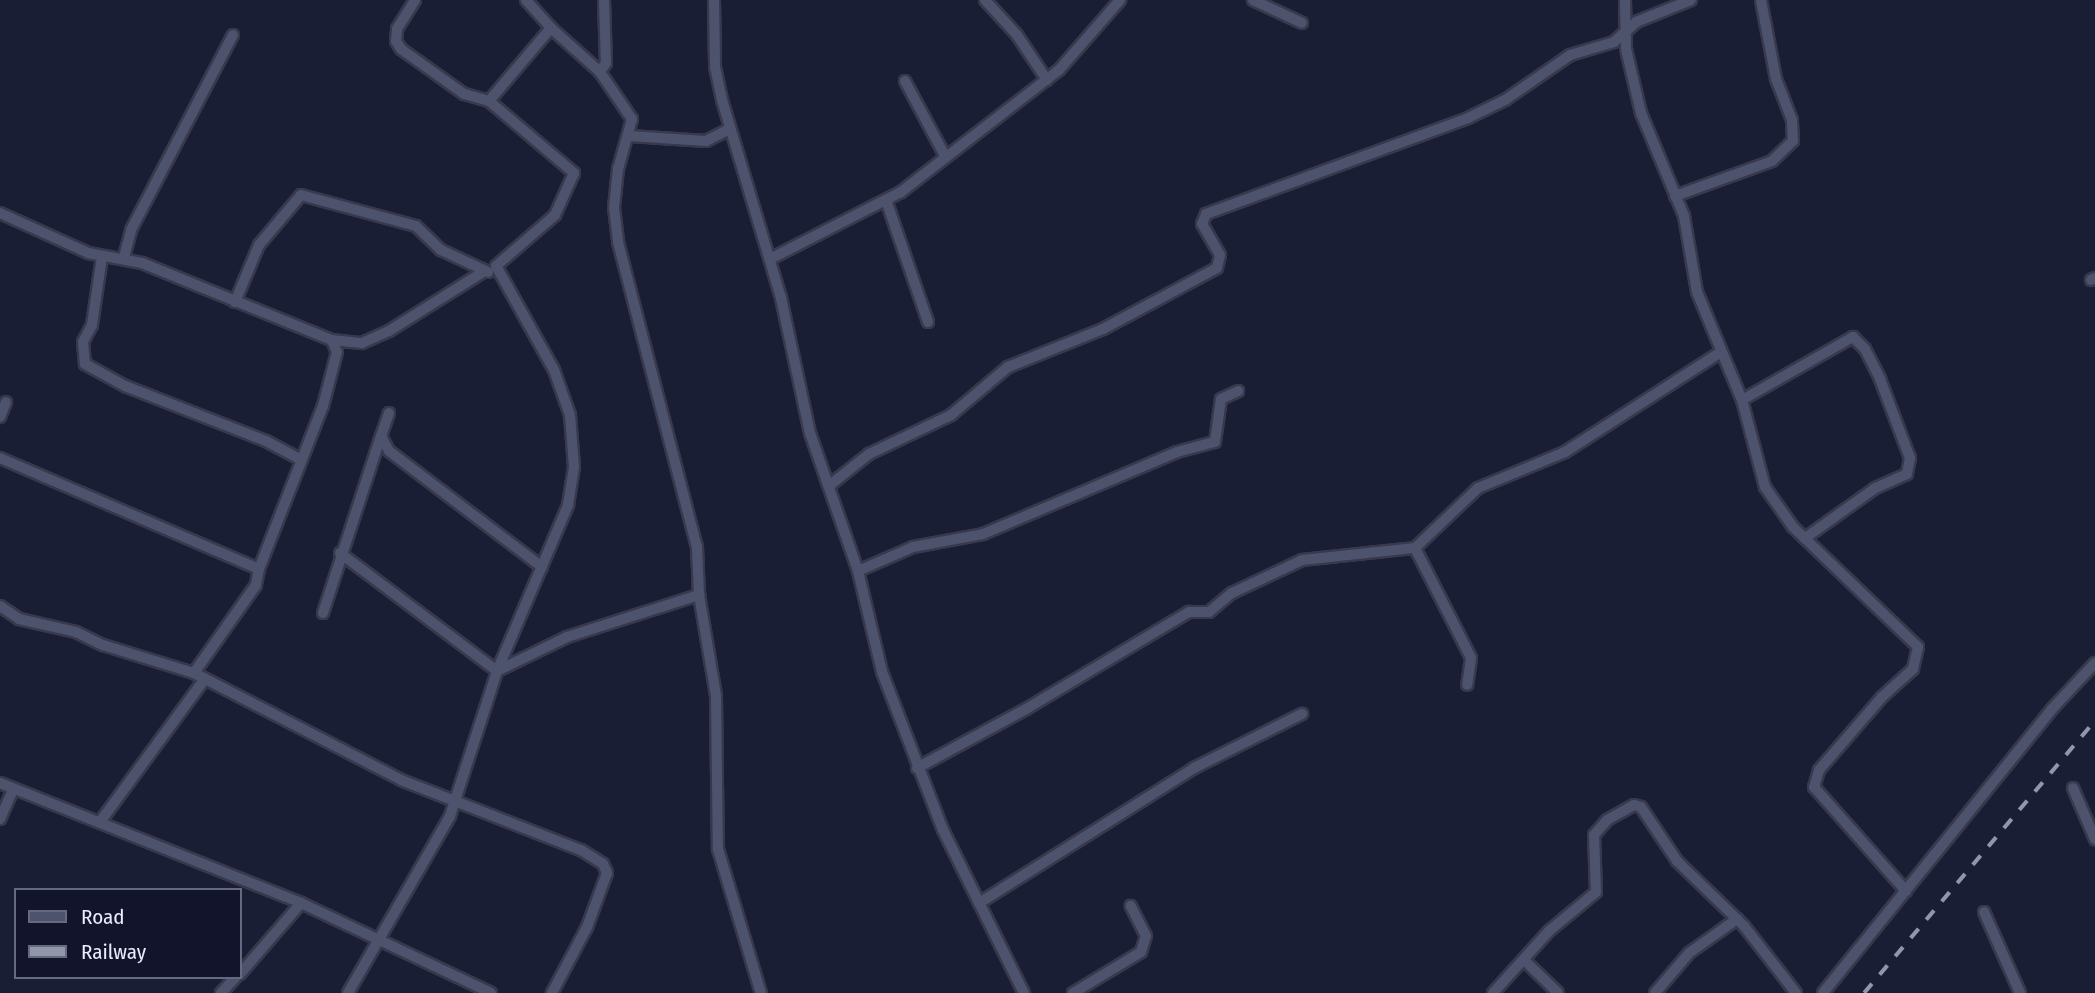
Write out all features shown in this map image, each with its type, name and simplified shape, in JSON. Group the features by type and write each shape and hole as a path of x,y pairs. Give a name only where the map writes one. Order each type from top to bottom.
{"street":[{"path":"348,993 375,940 442,833 455,801 496,671 542,567 572,484 570,415 554,370 498,272 502,257 555,215 574,173 489,100 464,94 401,49 395,35 415,0"},
{"path":"526,0 551,28 600,72 632,119 630,135 620,155 616,182 614,208 618,242 686,496 698,557 699,595 716,696 718,849 761,993"},
{"path":"600,72 607,52 604,0"},
{"path":"714,0 715,67 730,129 798,362 810,433 858,571 882,672 917,768 1024,993"},
{"path":"985,0 1017,35 1047,80"},
{"path":"770,259 886,200 1047,80 1120,0"},
{"path":"1253,0 1302,23"},
{"path":"1625,0 1626,49 1641,113 1689,239 1697,292 1719,353 1742,400 1765,487 1778,510 1918,647 1913,669 1882,697 1819,770 1814,787 1906,891"},
{"path":"830,485 869,454 951,415 1008,367 1103,329 1208,274 1220,260 1202,224 1206,214 1320,169 1448,127 1505,100 1570,55 1627,33 1636,22 1690,0"},
{"path":"1675,197 1772,161 1793,141 1792,120 1776,79 1761,0"},
{"path":"489,100 551,28"},
{"path":"124,257 131,230 233,35"},
{"path":"905,81 945,156"},
{"path":"630,135 706,141 730,129"},
{"path":"235,302 259,246 301,195 416,226 441,250 482,272 498,272"},
{"path":"886,200 928,322"},
{"path":"0,213 102,257 124,257 332,340 362,343 389,331 482,272"},
{"path":"102,257 92,325 83,342 85,364 125,386 266,441 300,459"},
{"path":"1742,400 1844,339 1853,337 1861,344 1875,369 1902,430 1910,458 1906,474 1874,489 1805,538"},
{"path":"194,673 256,586 334,367 337,352 332,340"},
{"path":"917,768 1026,709 1189,612 1209,612 1232,593 1302,560 1415,548 1457,504 1478,488 1565,452 1719,353"},
{"path":"858,571 913,547 983,534 1177,452 1215,442 1220,399 1238,391"},
{"path":"0,416 6,402"},
{"path":"323,613 340,553 389,413"},
{"path":"381,436 395,457 542,567"},
{"path":"0,458 260,569"},
{"path":"1415,548 1425,576 1471,659 1467,685"},
{"path":"340,553 496,671"},
{"path":"496,671 567,637 699,595"},
{"path":"0,606 19,619 76,632 103,645 194,673 401,780 580,850 603,864 607,873 587,927 552,993"},
{"path":"1823,993 2052,709 2095,663"},
{"path":"100,822 204,680"},
{"path":"979,903 1194,768 1303,714"},
{"path":"0,782 13,790 301,903 491,993"},
{"path":"2073,788 2095,839"},
{"path":"0,819 13,790"},
{"path":"1493,993 1596,892 1594,835 1606,820 1634,805 1641,807 1677,861 1737,919 1796,993"},
{"path":"242,970 301,903"},
{"path":"1073,993 1141,952 1146,936 1131,906"},
{"path":"1984,912 2020,993"},
{"path":"1655,993 1689,953 1737,919"},
{"path":"1524,960 1558,993"},
{"path":"221,993 234,979"}],"railway":[{"path":"1864,993 2095,721"}]}
